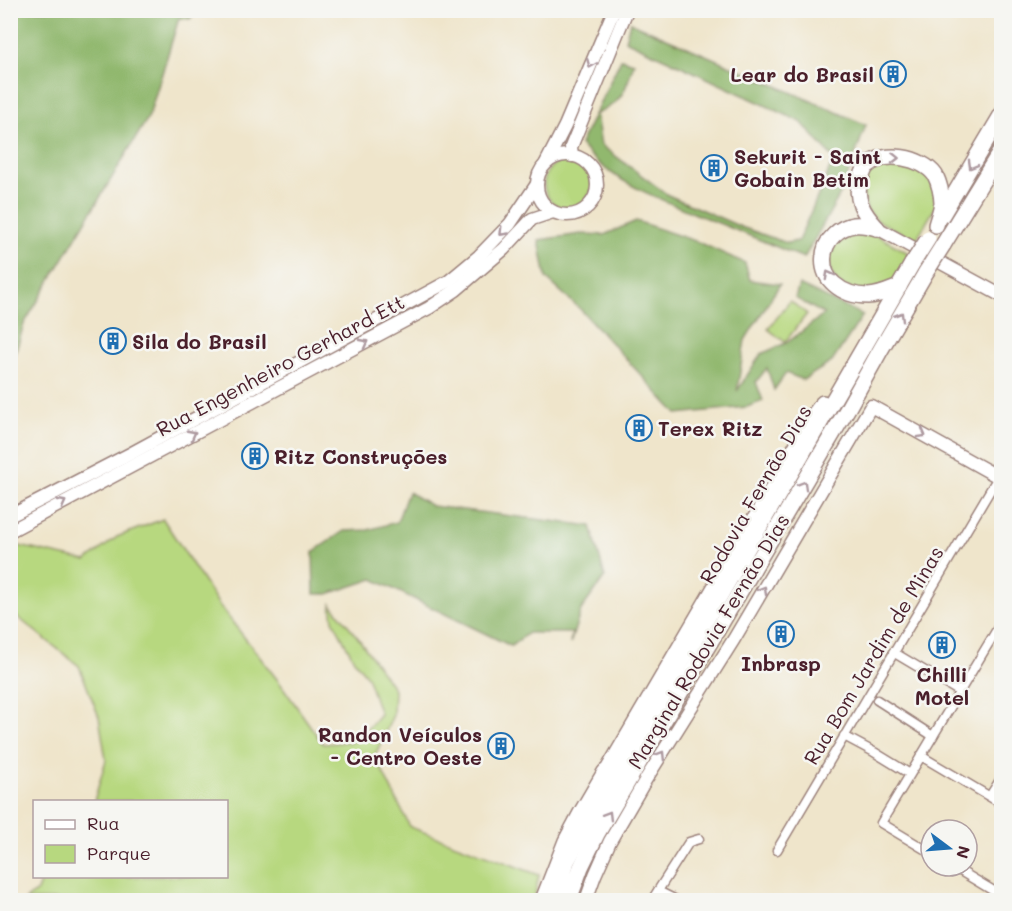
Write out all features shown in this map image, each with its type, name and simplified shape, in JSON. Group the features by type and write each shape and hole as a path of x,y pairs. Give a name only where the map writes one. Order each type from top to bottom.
{"highway":[{"name":"Rodovia Fernão Dias","path":"556,900 567,861 586,827 912,264 1002,114"},
{"name":"Rodovia Fernão Dias","path":"569,900 581,867 597,834 926,272 1002,149"},
{"path":"877,228 862,208 858,198 859,184 866,167 877,160 889,157 906,158 923,165 935,176 941,191 942,202 932,232"},
{"path":"978,186 1002,165"},
{"path":"877,228 855,225 842,228 828,240 822,259 825,269 834,284 855,295 870,296 899,287"},
{"path":"805,427 836,385 850,372"},
{"path":"543,900 566,841 605,772"}],"main road":[{"name":"Rua Engenheiro Gerhard Ett","path":"10,516 139,449 449,281 479,256 510,224 537,184 541,170 565,126 614,10"},
{"path":"546,164 562,156 572,156 571,147 627,10"},
{"name":"Rua Engenheiro Gerhard Ett","path":"10,531 429,308 456,290 488,263 532,219 553,212 571,215 588,207 594,199 597,181 588,164 581,158 572,156"},
{"path":"537,184 541,200 553,212"},
{"path":"877,228 1002,296"},
{"name":"Marginal Rodovia Fernão Dias","path":"586,900 610,841 734,639 871,406 1000,478"},
{"name":"Rodovia Fernão Dias","path":"605,772 805,427"}],"street":[{"name":"Rua Bom Jardim de Minas","path":"777,850 893,652 1000,478"},
{"path":"919,846 881,823 1002,621"},
{"path":"893,652 960,692"},
{"path":"877,700 933,735"},
{"path":"844,736 910,774"},
{"path":"921,756 1002,804"},
{"path":"990,796 1002,777"},
{"path":"652,900 689,842 699,839"},
{"path":"972,878 1002,896"},
{"path":"658,891 676,900"}],"green space":[{"path":"11,10 197,11 190,19 179,18 149,116 24,324 11,367"},
{"path":"630,22 866,125 842,191 804,258 638,189 607,169 580,144 621,59 634,63 623,94 613,104 596,114 601,145 668,195 741,227 787,243 798,241 834,159 801,122 625,40"},
{"path":"568,160 585,167 592,184 585,201 568,208 551,201 544,184 551,167"},
{"path":"899,161 921,168 932,179 938,203 916,240 878,221 867,210 861,187 872,169"},
{"path":"636,221 698,242 745,263 750,280 780,284 745,340 737,391 761,354 788,342 824,314 795,298 799,285 863,315 832,362 803,380 786,373 774,390 767,368 756,382 763,401 747,407 677,414 580,309 546,278 539,240 581,234 604,235"},
{"path":"860,229 875,234 910,254 895,279 885,288 870,291 853,289 839,283 832,273 829,255 833,243 844,233"},
{"path":"790,301 807,314 785,342 768,329"},
{"path":"408,492 432,506 591,526 605,577 581,610 570,644 572,633 528,633 511,646 373,579 328,594 314,594 313,552 344,531 368,530 397,522"},
{"path":"163,519 219,605 280,683 323,744 357,741 380,714 367,676 354,660 333,620 331,604 394,689 393,715 375,756 410,827 539,875 534,900 25,900 37,891 42,878 228,878 228,800 94,800 106,760 99,717 79,666 11,612 11,549 15,545 86,561 117,537"}],"place":[{"name":"Lear do Brasil","path":"893,74"},
{"name":"Sekurit - Saint Gobain Betim","path":"714,168"},
{"name":"Sila do Brasil","path":"113,341"},
{"name":"Terex Ritz","path":"639,428"},
{"name":"Ritz Construções","path":"255,456"},
{"name":"Inbrasp","path":"781,634"},
{"name":"Chilli Motel","path":"942,645"},
{"name":"Randon Veículos - Centro Oeste","path":"501,746"}]}
